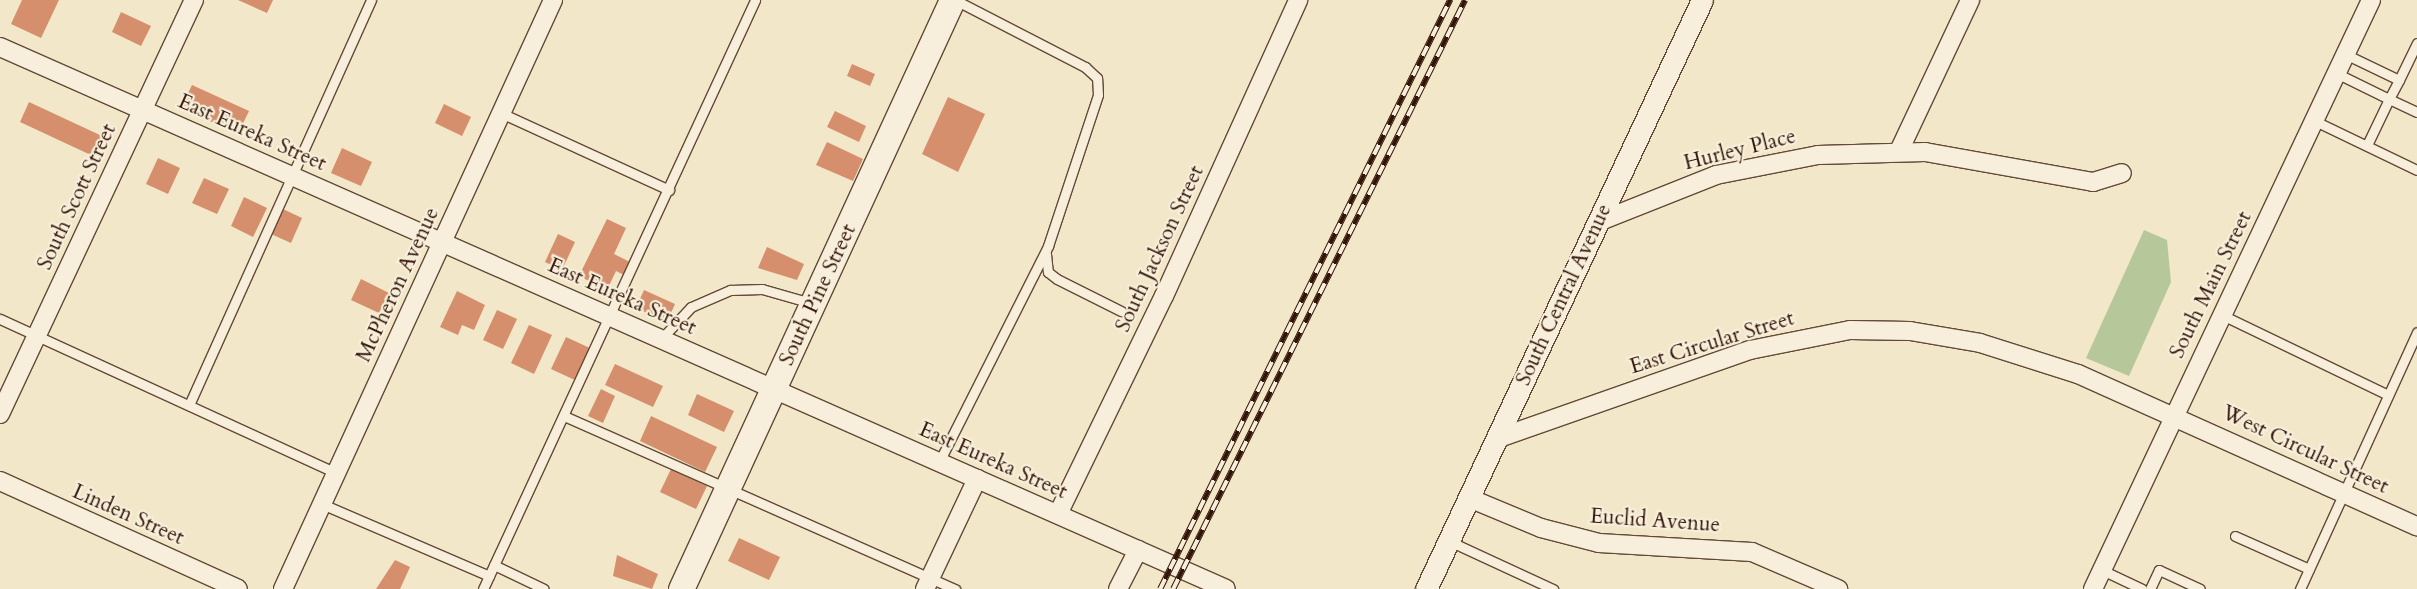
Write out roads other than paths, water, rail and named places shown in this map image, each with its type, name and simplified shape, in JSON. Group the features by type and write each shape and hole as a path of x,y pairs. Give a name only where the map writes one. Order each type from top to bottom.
{"main road":[{"name":"South Pine Street","path":"681,589 953,0"}],"street":[{"name":"South Scott Street","path":"0,414 194,0"},
{"name":"McPheron Avenue","path":"283,589 553,0"},
{"name":"South Jackson Street","path":"1058,514 1164,296 1298,0"},
{"name":"South Central Avenue","path":"1426,589 1702,0"},
{"path":"1900,149 1970,0"},
{"name":"South Main Street","path":"2093,589 2371,0"},
{"name":"East Eureka Street","path":"0,47 1226,589"},
{"name":"Hurley Place","path":"1598,222 1716,175 1818,155 1900,149 2093,182 2122,173"},
{"name":"East Circular Street","path":"1496,439 1750,350 1850,330 1910,331 1980,343 2078,374 2174,415"},
{"name":"West Circular Street","path":"2174,415 2417,526"},
{"path":"928,583 977,479"},
{"name":"Linden Street","path":"0,481 238,589"},
{"name":"Euclid Avenue","path":"1469,498 1541,528 1599,542 1752,552 1838,589"},
{"path":"1118,589 1138,550"}],"lane":[{"path":"189,405 371,0"},
{"path":"483,589 612,317 755,0"},
{"path":"953,0 1085,67 1096,78 1098,95 1091,126 1044,262 1048,272 1121,311"},
{"path":"2367,145 2417,43"},
{"path":"2345,54 2399,80"},
{"path":"2336,72 2417,112"},
{"path":"501,114 669,190"},
{"path":"2315,121 2417,170"},
{"path":"939,462 1048,246"},
{"path":"662,339 691,307 730,290 762,289 814,304"},
{"path":"2222,314 2388,395"},
{"path":"0,319 337,473"},
{"path":"2300,589 2342,492 2417,332"},
{"path":"564,416 730,486 928,583 956,589"},
{"path":"322,504 489,576"},
{"path":"2235,536 2309,569"},
{"path":"1449,541 1553,589"},
{"path":"494,566 544,589"},
{"path":"2102,570 2142,589"},
{"path":"2150,589 2159,570 2200,589"}],"railway":[{"path":"1160,589 1450,0"},
{"path":"1173,589 1465,0"}]}
